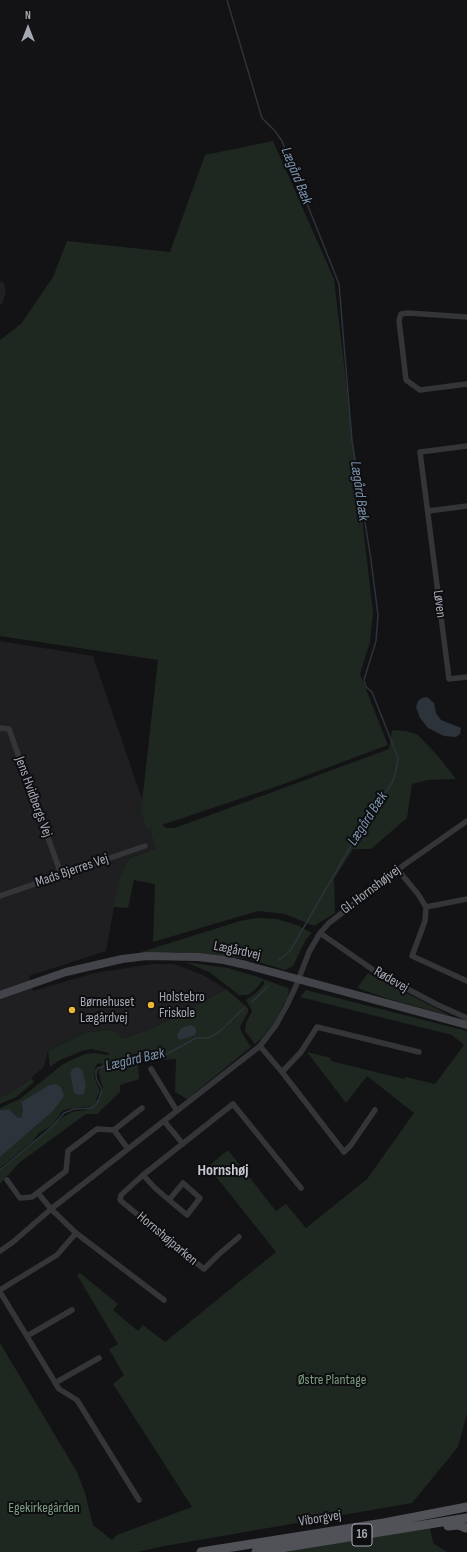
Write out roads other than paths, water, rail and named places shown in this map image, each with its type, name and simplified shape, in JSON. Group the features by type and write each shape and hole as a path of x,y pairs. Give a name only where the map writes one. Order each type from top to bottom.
{"main road":[{"name":"Viborgvej","path":"256,1552 385,1527 467,1508"},
{"path":"385,1527 467,1513"},
{"name":"Viborgvej","path":"201,1552 385,1527 467,1518"},
{"path":"385,1527 455,1525 467,1528"}],"street":[{"path":"467,316 408,313 401,314 399,320 406,380 420,390 467,384"},
{"name":"Løven","path":"467,446 420,452 449,679 467,677"},
{"path":"428,511 467,506"},
{"name":"Jens Hvidbergs Vej","path":"0,728 9,729 61,874"},
{"name":"Gl. Hornshøjvej","path":"299,979 308,952 320,933 340,914 440,839 467,821"},
{"name":"Mads Bjerres Vej","path":"0,896 145,846"},
{"path":"398,870 418,894 426,907 425,920 412,956 467,981"},
{"path":"426,907 467,899"},
{"name":"Rødevej","path":"320,933 379,974 438,1005 467,1018"},
{"name":"Lægårdvej","path":"0,995 66,972 122,959 147,956 178,955 224,960 299,979 467,1026"},
{"path":"0,1251 51,1209 260,1046 276,1025 286,1008 299,979"},
{"path":"282,1072 301,1052 317,1027 419,1052"},
{"path":"260,1046 344,1152 351,1145 375,1110"},
{"path":"151,1069 177,1111"},
{"name":"Hornshøjparken","path":"239,1237 204,1269 120,1200 121,1195 143,1175 233,1104 301,1188"},
{"path":"7,1180 20,1198 32,1197 66,1171 68,1151 97,1128 114,1130 142,1108"},
{"path":"164,1121 183,1144"},
{"path":"114,1130 128,1149"},
{"path":"143,1175 154,1188 187,1215 200,1198 183,1183 169,1200"},
{"path":"38,1193 51,1209 76,1233 164,1300"},
{"path":"76,1233 57,1255 0,1291 55,1383 59,1389 76,1400 139,1500"},
{"path":"27,1336 72,1310"},
{"path":"55,1383 99,1358"}],"waterway":[{"name":"Lægård Bæk","path":"227,0 262,118 275,131 282,141 339,284 352,441 371,560 378,615 376,641 364,680 366,687 372,692 398,758 392,783 363,825 290,951 279,960"},
{"name":"Lægård Bæk","path":"252,1002 268,986"},
{"name":"Lægård Bæk","path":"0,1170 53,1126 64,1113 74,1109 92,1108 97,1104 102,1090 96,1078 96,1071 98,1068 135,1058 167,1054 196,1038 208,1038 218,1033 244,1008"}],"place":[{"name":"Holstebro Friskole","path":"151,1005"},
{"name":"Børnehuset Lægårdvej","path":"72,1010"}],"district":[{"name":"Hornshøj","path":"223,1171"}],"park label":[{"name":"Østre Plantage","path":"332,1380"},
{"name":"Egekirkegården","path":"44,1508"}]}
